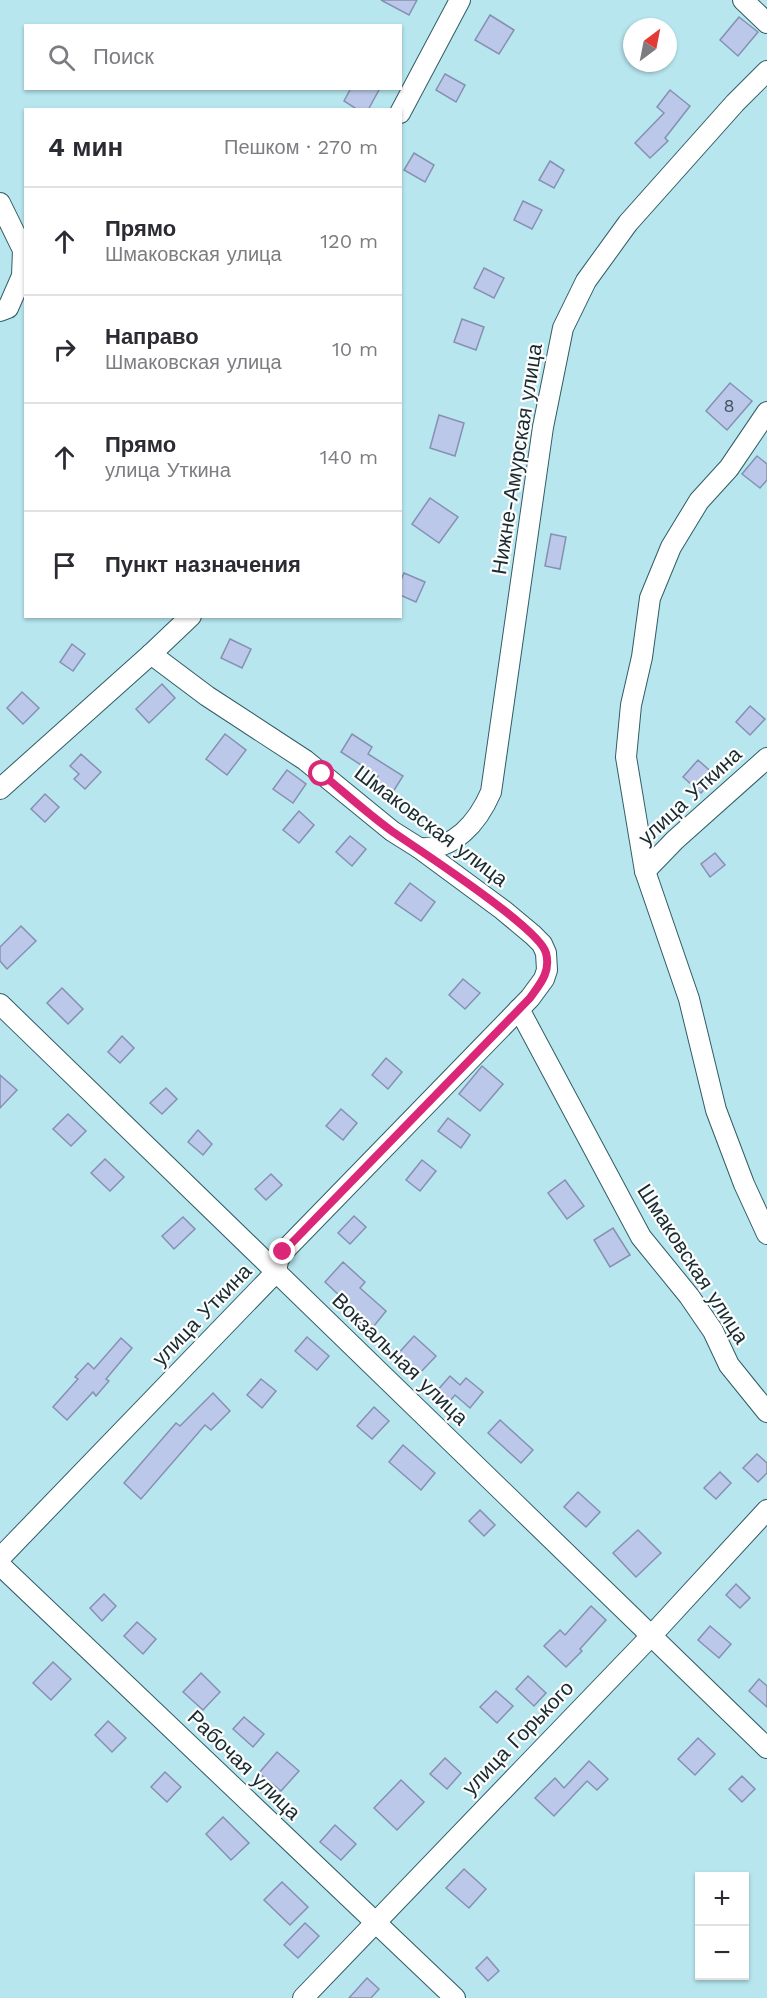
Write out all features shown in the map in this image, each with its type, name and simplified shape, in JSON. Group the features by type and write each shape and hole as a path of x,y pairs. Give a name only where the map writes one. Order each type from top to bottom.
{"street":[{"path":"402,109 460,0"},
{"path":"743,0 767,23"},
{"name":"Нижне-Амурская улица","path":"419,848 430,849 441,846 463,833 476,821 491,792 543,427 558,346 572,307 586,281 628,223 767,71"},
{"path":"0,203 23,250 22,276 8,308 0,311"},
{"path":"767,412 729,468 694,510 671,547 650,598 642,657 631,705 626,757 645,871 689,999 716,1110 744,1184 767,1234"},
{"path":"0,789 152,654 189,618"},
{"name":"Шмаковская улица","path":"152,654 207,696 305,760 392,831 419,848 503,910 542,944 546,953 547,970 544,978 525,1004 641,1237 688,1296 713,1331 729,1365 767,1412"},
{"name":"улица Уткина","path":"645,871 675,840 767,758"},
{"name":"Вокзальная улица","path":"0,1004 767,1748"},
{"name":"улица Уткина","path":"0,1558 276,1272 283,1252 525,1004"},
{"name":"улица Горького","path":"303,1998 652,1635 767,1510"},
{"name":"Рабочая улица","path":"0,1565 455,1998"}],"building":[{"path":"381,0 417,0 409,15"},
{"path":"490,15 514,30 499,54 475,40"},
{"path":"739,17 758,32 738,56 720,40"},
{"path":"445,74 465,85 456,102 436,90"},
{"path":"350,90 379,90 369,108 355,108 344,101"},
{"path":"670,90 690,106 665,138 668,141 650,158 635,143 664,113 657,107"},
{"path":"414,153 434,165 425,182 404,170"},
{"path":"550,161 564,170 554,188 539,180"},
{"path":"523,201 542,210 532,229 514,220"},
{"path":"484,268 504,278 494,298 474,288"},
{"path":"462,319 484,327 476,350 454,342"},
{"path":"730,383 752,401 727,430 706,411"},
{"path":"439,415 464,423 455,456 430,448"},
{"path":"757,456 767,464 767,480 760,488 742,474"},
{"path":"430,498 458,517 439,543 412,524"},
{"path":"551,534 566,537 560,569 545,566"},
{"path":"404,573 425,582 416,602 402,596"},
{"path":"230,639 251,649 242,668 221,658"},
{"path":"72,644 85,654 73,671 60,662"},
{"path":"162,684 175,698 149,723 136,709"},
{"path":"22,692 39,708 23,724 7,708"},
{"path":"750,706 765,719 750,735 736,722"},
{"path":"225,734 246,750 227,775 206,759"},
{"path":"352,734 372,747 368,754 403,776 391,795 373,784 378,776 341,752"},
{"path":"81,754 101,772 85,789 74,779 79,774 70,766"},
{"path":"698,760 716,776 701,793 683,777"},
{"path":"287,770 306,784 293,803 273,789"},
{"path":"45,794 59,807 45,822 31,809"},
{"path":"299,811 314,825 299,843 283,830"},
{"path":"350,836 366,849 352,866 336,852"},
{"path":"715,853 725,865 710,877 701,864"},
{"path":"410,883 435,902 421,921 395,903"},
{"path":"21,926 36,941 7,969 0,961 0,947"},
{"path":"463,979 480,993 465,1009 449,995"},
{"path":"62,988 83,1009 68,1024 47,1003"},
{"path":"122,1036 134,1048 120,1063 108,1052"},
{"path":"386,1058 402,1072 388,1089 372,1075"},
{"path":"482,1066 503,1084 480,1111 459,1094"},
{"path":"0,1075 17,1090 0,1108"},
{"path":"166,1088 177,1099 162,1114 150,1103"},
{"path":"341,1109 357,1123 343,1140 326,1126"},
{"path":"68,1114 86,1131 71,1146 53,1129"},
{"path":"448,1118 470,1135 461,1148 438,1131"},
{"path":"198,1130 212,1144 203,1155 188,1142"},
{"path":"105,1159 124,1177 110,1191 91,1173"},
{"path":"422,1160 436,1171 420,1191 406,1180"},
{"path":"271,1174 282,1185 266,1200 255,1189"},
{"path":"565,1180 584,1206 567,1219 548,1193"},
{"path":"354,1216 366,1227 350,1244 338,1233"},
{"path":"183,1217 195,1229 174,1249 162,1236"},
{"path":"613,1228 630,1255 610,1267 594,1240"},
{"path":"343,1262 365,1282 360,1288 386,1311 370,1331 355,1318 359,1314 325,1282"},
{"path":"414,1336 436,1356 417,1376 396,1356"},
{"path":"307,1337 329,1356 317,1370 295,1351"},
{"path":"121,1338 132,1348 106,1379 109,1381 96,1396 93,1392 67,1420 53,1407 78,1379 75,1377 88,1363 94,1369"},
{"path":"450,1376 460,1385 466,1378 483,1392 470,1408 455,1395 449,1402 436,1392"},
{"path":"261,1379 276,1391 262,1408 247,1395"},
{"path":"213,1393 230,1411 211,1430 205,1425 141,1499 124,1483 176,1423 180,1426"},
{"path":"374,1407 389,1421 372,1439 357,1426"},
{"path":"500,1420 533,1450 521,1463 488,1433"},
{"path":"403,1445 435,1473 421,1490 389,1462"},
{"path":"757,1454 767,1463 767,1473 758,1482 743,1468"},
{"path":"720,1472 731,1483 716,1499 704,1488"},
{"path":"578,1492 600,1512 586,1527 564,1507"},
{"path":"480,1510 495,1525 484,1536 469,1521"},
{"path":"638,1530 661,1553 636,1577 613,1553"},
{"path":"736,1584 750,1598 740,1608 726,1595"},
{"path":"104,1594 116,1606 102,1621 90,1608"},
{"path":"591,1606 606,1620 580,1649 582,1651 566,1667 544,1646 560,1630 565,1635"},
{"path":"137,1622 156,1639 143,1654 124,1636"},
{"path":"710,1626 731,1644 719,1658 698,1640"},
{"path":"53,1662 71,1679 51,1700 33,1683"},
{"path":"201,1673 220,1692 203,1710 183,1692"},
{"path":"528,1676 546,1693 534,1706 516,1689"},
{"path":"759,1679 767,1686 767,1707 749,1691"},
{"path":"496,1691 513,1706 497,1723 480,1707"},
{"path":"244,1717 264,1734 253,1747 233,1729"},
{"path":"108,1721 126,1738 112,1752 95,1735"},
{"path":"698,1738 715,1754 695,1775 678,1759"},
{"path":"277,1752 299,1771 281,1791 259,1773"},
{"path":"445,1758 461,1773 447,1789 430,1774"},
{"path":"589,1761 608,1779 597,1790 587,1781 554,1816 535,1798 555,1778 564,1788"},
{"path":"165,1772 181,1787 167,1802 151,1787"},
{"path":"742,1776 755,1789 742,1802 729,1789"},
{"path":"401,1780 424,1802 397,1830 374,1808"},
{"path":"223,1817 249,1843 231,1860 206,1834"},
{"path":"335,1825 356,1844 341,1860 320,1842"},
{"path":"464,1869 486,1889 469,1908 446,1888"},
{"path":"282,1882 308,1907 290,1925 264,1900"},
{"path":"305,1923 319,1936 298,1958 284,1945"},
{"path":"487,1957 499,1971 488,1981 476,1968"},
{"path":"367,1978 379,1989 371,1998 349,1998"}],"route":[{"path":"283,1252 530,998 547,970 546,953 542,944 533,935 419,848 392,831 322,774"}]}
